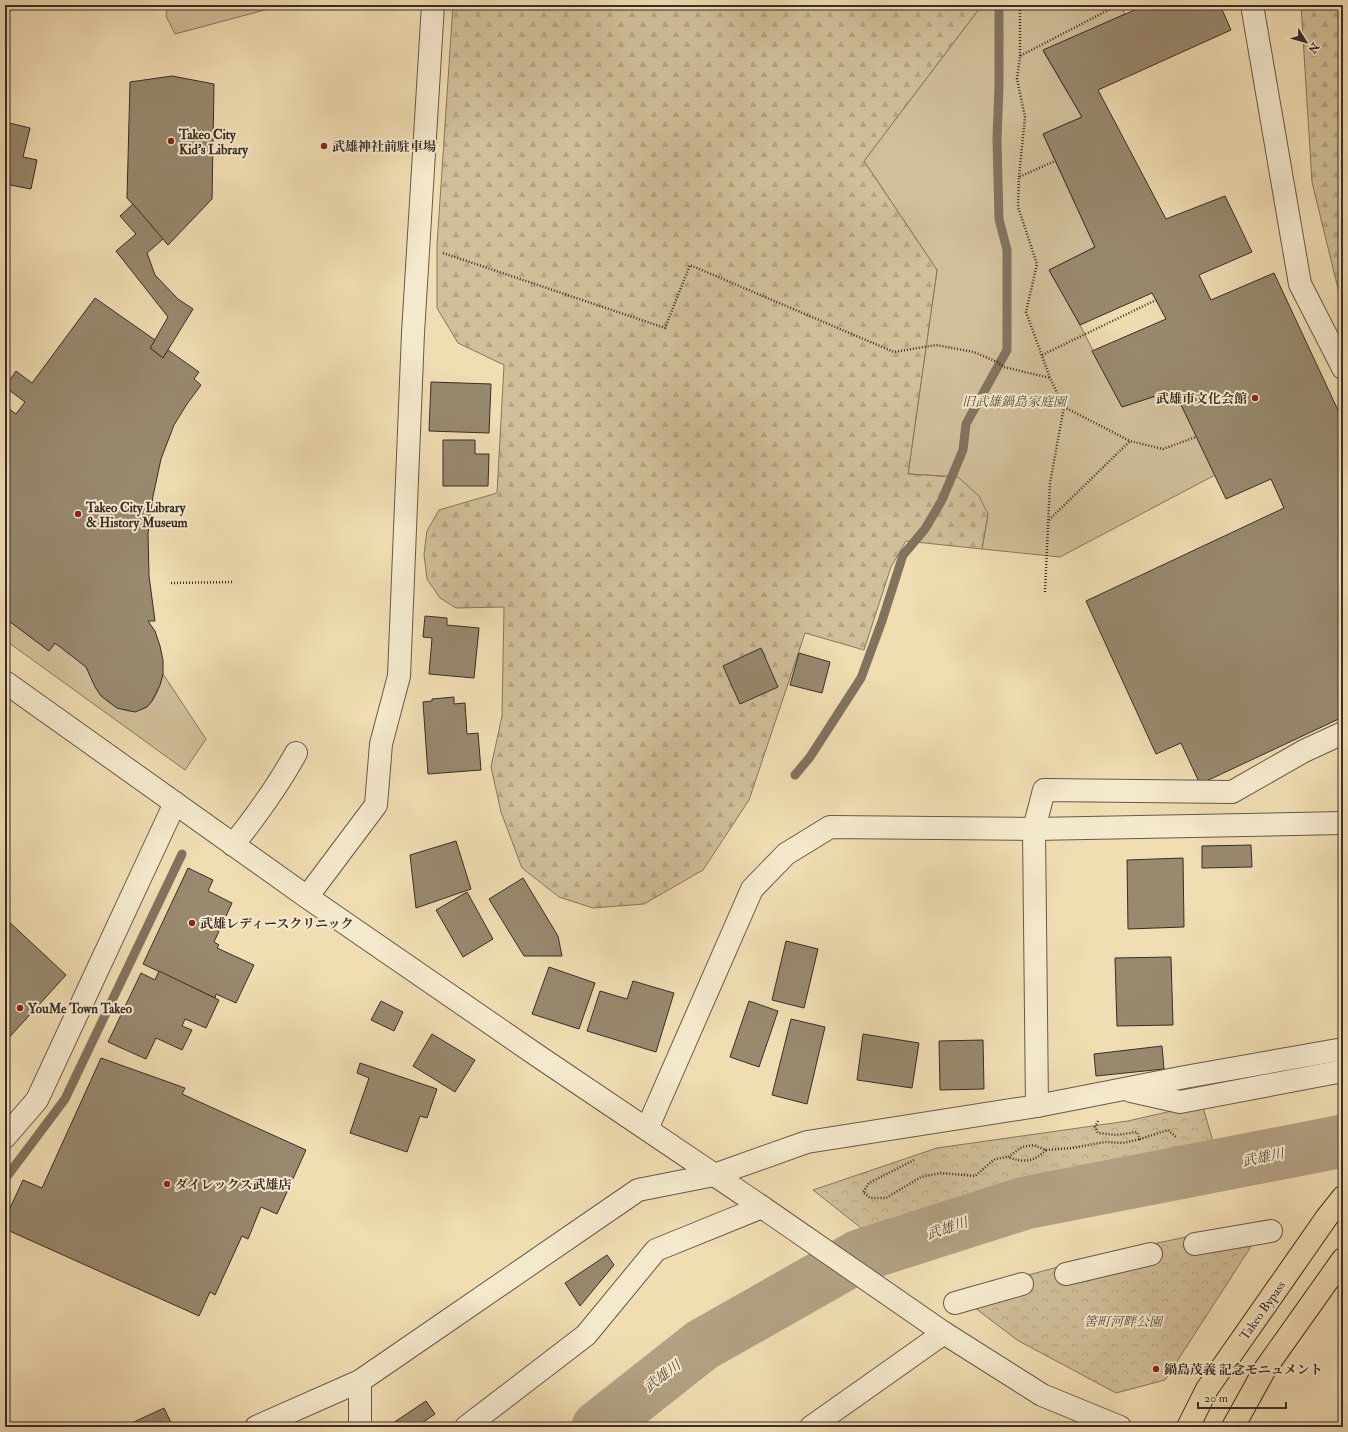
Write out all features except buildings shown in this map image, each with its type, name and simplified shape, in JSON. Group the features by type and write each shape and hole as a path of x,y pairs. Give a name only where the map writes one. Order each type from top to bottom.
{"highway":[{"name":"Takeo Bypass","path":"1188,1427 1207,1389 1327,1217 1343,1197"},
{"path":"1233,1427 1265,1369 1343,1259"}],"street":[{"path":"306,897 376,805 381,744 399,676 413,333 433,5"},
{"path":"1252,5 1300,284 1343,368"},
{"path":"5,682 306,897 936,1327 1042,1395 1120,1427"},
{"path":"1037,1106 1034,829 1044,790 1232,792 1304,751 1343,733"},
{"path":"233,845 258,812 284,774 296,753"},
{"path":"5,1136 37,1100 174,803"},
{"path":"647,1129 752,889 786,854 830,827 1034,829 1343,823"},
{"path":"256,1427 360,1381 638,1190 714,1175 806,1142 1037,1106 1185,1077 1343,1049"},
{"path":"1122,1089 1180,1102 1343,1071"},
{"path":"466,1427 586,1335 656,1250 762,1207"},
{"path":"1195,1244 1270,1231"},
{"path":"1066,1274 1151,1254"},
{"path":"955,1303 1022,1284"},
{"path":"811,1427 936,1327"},
{"path":"360,1381 360,1427"}],"path":[{"path":"1020,5 1020,56 1017,79 1026,117 1019,177 1018,207 1037,264 1026,312 1050,378 1064,407 1050,483 1045,592"},
{"path":"1020,56 1118,5"},
{"path":"1019,177 1055,161"},
{"path":"418,245 665,328 690,265 894,352 936,345 974,352 1004,367 1050,378"},
{"path":"1042,354 1156,300"},
{"path":"1064,407 1130,441 1163,449 1196,437"},
{"path":"1049,520 1130,441"},
{"path":"171,583 234,582"},
{"path":"1099,1120 1095,1126 1098,1133 1117,1135 1137,1132 1140,1139"},
{"path":"914,1160 869,1183 863,1192 870,1198 886,1198 922,1177 941,1173 975,1176 995,1159 1008,1157 1022,1147 1034,1145 1046,1150 1072,1148 1105,1142 1123,1143 1168,1130 1176,1138"},
{"path":"1008,1157 1019,1161 1038,1158 1046,1150"}],"green space":[{"path":"168,5 272,5 272,8 175,34 166,16"},
{"path":"453,5 982,5 864,161 937,270 908,474 958,477 979,496 988,514 982,549 906,541 891,567 864,650 805,633 749,800 703,870 644,904 593,908 559,897 522,868 501,812 491,767 502,716 504,607 456,608 440,598 427,579 424,554 427,531 439,510 497,493 504,365 458,343 437,308 437,245"},
{"name":"旧武雄鍋島家庭園","path":"982,5 1121,5 1125,14 1043,51 1082,117 1043,134 1095,247 1049,270 1080,325 1122,407 1174,390 1215,475 1060,557 982,549 988,514 958,477 908,474 937,270 864,161"},
{"path":"1301,5 1343,5 1343,309 1312,182"},
{"path":"5,618 49,651 55,643 85,665 101,695 113,705 127,711 141,710 153,700 163,674 206,739 185,770 5,640"},
{"path":"1202,1104 1214,1145 1030,1183 882,1222 865,1231 813,1190 937,1148 1128,1121"},
{"name":"筈町河畔公園","path":"1268,1220 1165,1380 1116,1393 1017,1340 957,1294 1114,1252"}],"waterway":[{"path":"795,775 810,757 861,678 882,621 903,555 925,529 942,500 963,450 966,424 1007,350 1007,250 999,219 997,139 999,86 999,5"},
{"path":"5,1179 65,1099 182,854"},
{"name":"武雄川","path":"598,1427 702,1345 859,1256 1025,1203 1343,1141"}],"place":[{"name":"Takeo City Kid's Library","path":"171,141"},
{"name":"武雄神社前駐車場","path":"324,146"},
{"name":"武雄市文化会館","path":"1255,398"},
{"name":"Takeo City Library & History Museum","path":"78,514"},
{"name":"武雄レディースクリニック","path":"192,923"},
{"name":"YouMe Town Takeo","path":"20,1008"},
{"name":"ダイレックス武雄店","path":"167,1184"},
{"name":"鍋島茂義 記念モニュメント","path":"1156,1369"}]}
